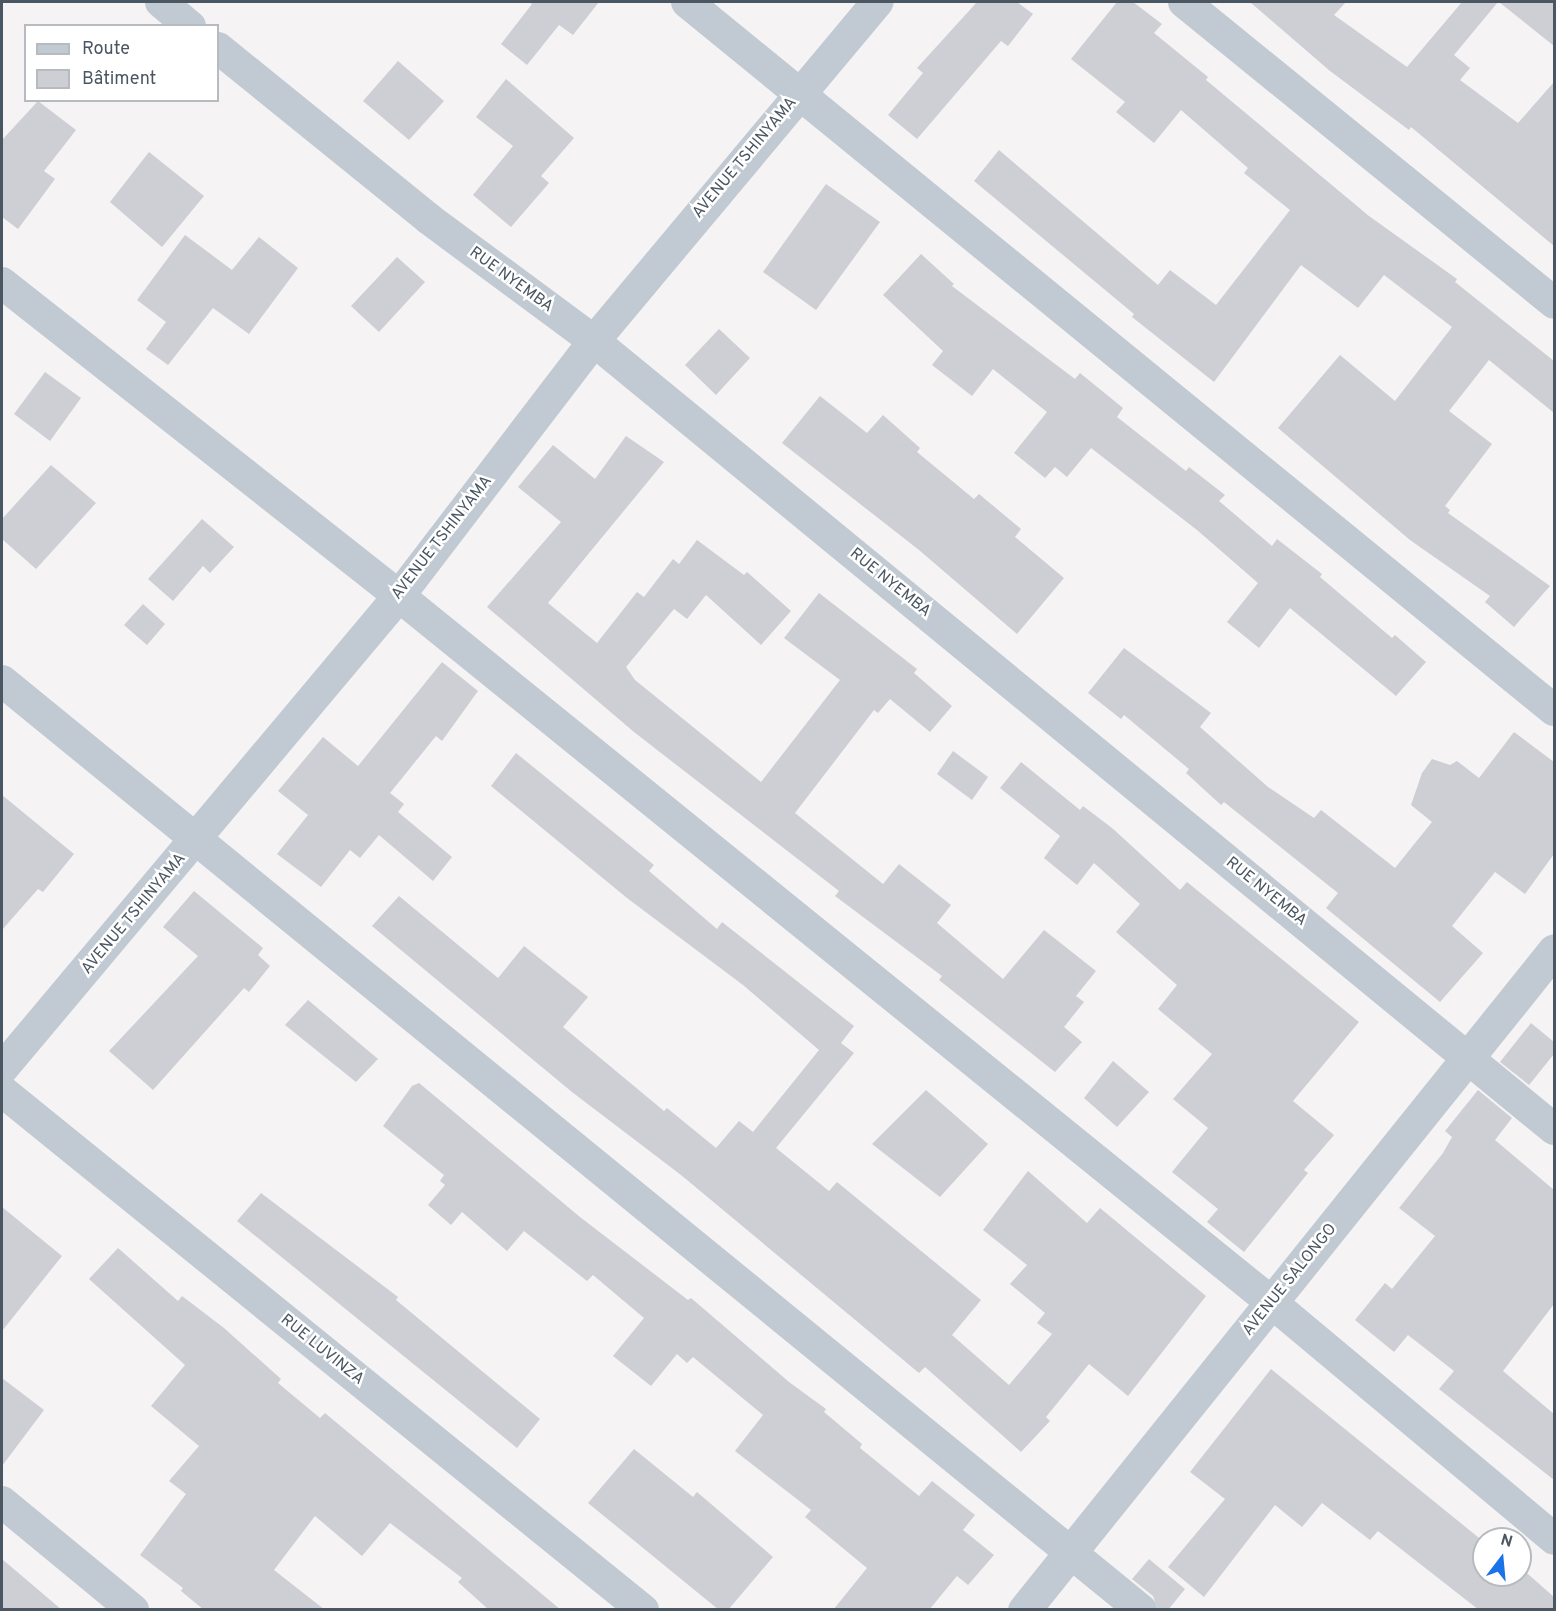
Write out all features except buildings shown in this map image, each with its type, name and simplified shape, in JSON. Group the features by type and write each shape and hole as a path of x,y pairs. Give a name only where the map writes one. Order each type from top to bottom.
{"street":[{"path":"160,2 188,24"},
{"path":"687,2 800,91 1554,710"},
{"name":"AVENUE TSHINYAMA","path":"2,1070 399,596 594,341 800,91 877,2"},
{"path":"1184,2 1554,303"},
{"name":"RUE NYEMBA","path":"219,49 429,219 594,341 1554,1129"},
{"path":"2,283 399,596 1271,1302 1554,1539"},
{"path":"2,681 195,842 1141,1610"},
{"name":"AVENUE SALONGO","path":"1024,1610 1469,1059 1554,950"},
{"name":"RUE LUVINZA","path":"2,1091 643,1610"},
{"path":"2,1502 134,1610"}]}
